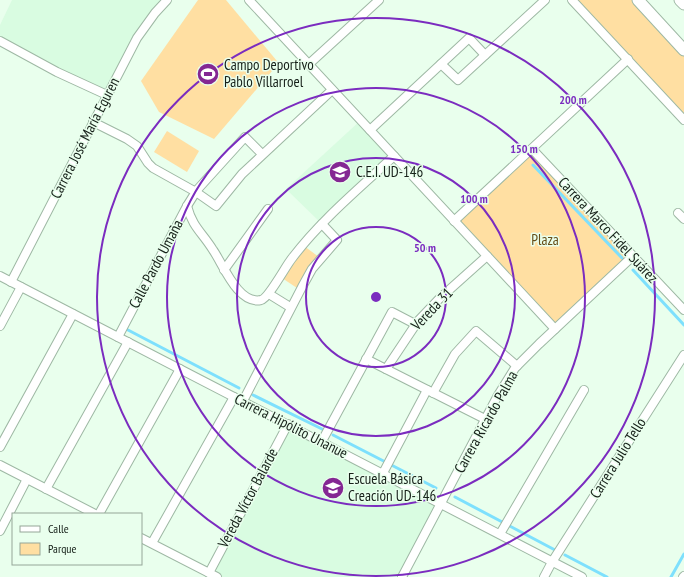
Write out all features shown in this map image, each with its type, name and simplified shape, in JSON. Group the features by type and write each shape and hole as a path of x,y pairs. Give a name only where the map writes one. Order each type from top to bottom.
{"main road":[{"path":"638,0 684,50"},
{"path":"680,0 684,4"}],"street":[{"name":"Carrera José María Eguren","path":"11,282 137,38 150,19 167,0"},
{"path":"249,0 555,329"},
{"path":"309,64 378,0"},
{"path":"441,64 458,80 545,0"},
{"path":"572,0 684,120"},
{"path":"370,130 469,38 486,55"},
{"path":"0,41 57,72 107,95"},
{"path":"454,221 628,59"},
{"path":"93,122 127,139 137,146 143,157 153,168 196,192 216,206 234,182 262,154 332,90"},
{"name":"Calle Pardo Umaña","path":"118,337 187,206 196,192 245,137 262,154"},
{"name":"Carrera Marco Fidel Suárez","path":"532,149 684,310"},
{"path":"187,206 193,223 213,248 224,270 236,287 244,295 259,300 264,299 269,294 292,258 322,224 394,156"},
{"path":"224,270 268,209"},
{"path":"243,401 290,307 312,269 337,240 322,224"},
{"name":"Vereda 31","path":"386,369 415,324 439,299 488,256"},
{"name":"Carrera Ricardo Palma","path":"402,577 506,381 517,366 633,256"},
{"name":"Carrera Hipólito Unanue","path":"0,276 582,577"},
{"path":"0,326 22,287"},
{"path":"269,294 290,307"},
{"name":"Vereda 31","path":"322,442 392,312 415,324"},
{"path":"0,447 73,314"},
{"path":"383,474 430,391 455,354 476,331 517,366"},
{"path":"46,489 128,342"},
{"name":"Carrera Julio Tello","path":"544,577 552,562 684,355"},
{"path":"366,359 485,419"},
{"path":"100,513 180,369"},
{"path":"500,534 584,390"},
{"path":"152,543 234,397"},
{"name":"Vereda Víctor Balarde","path":"209,573 288,424"},
{"path":"0,465 93,513"},
{"path":"0,531 27,479"},
{"path":"142,538 217,577"}],"shaded area":[{"path":"12,0 167,0 155,13 107,95 0,41 0,25"},
{"name":"C.E.I. UD-146","path":"361,120 394,156 322,224 286,189"},
{"name":"Escuela Básica Creación UD-146","path":"288,424 441,503 402,577 217,577 209,573"}],"green space":[{"name":"Campo Deportivo Pablo Villarroel","path":"198,0 226,0 278,64 214,139 159,112 141,81"},
{"path":"572,0 638,0 684,50 684,120"},
{"path":"167,131 199,151 187,172 154,152"},
{"name":"Plaza","path":"532,149 633,256 555,329 454,221"},
{"path":"304,246 319,257 297,288 282,278"}],"waterway":[{"path":"533,165 622,258"},
{"path":"633,270 684,325"},
{"path":"128,330 239,388"},
{"path":"253,395 322,429"},
{"path":"333,435 436,488"},
{"path":"455,497 555,550"},
{"path":"671,577 684,554"},
{"path":"565,555 607,577"}],"place":[{"name":"Campo Deportivo Pablo Villarroel","path":"208,74"},
{"name":"C.E.I. UD-146","path":"340,172"},
{"name":"Escuela Básica Creación UD-146","path":"333,488"}]}
